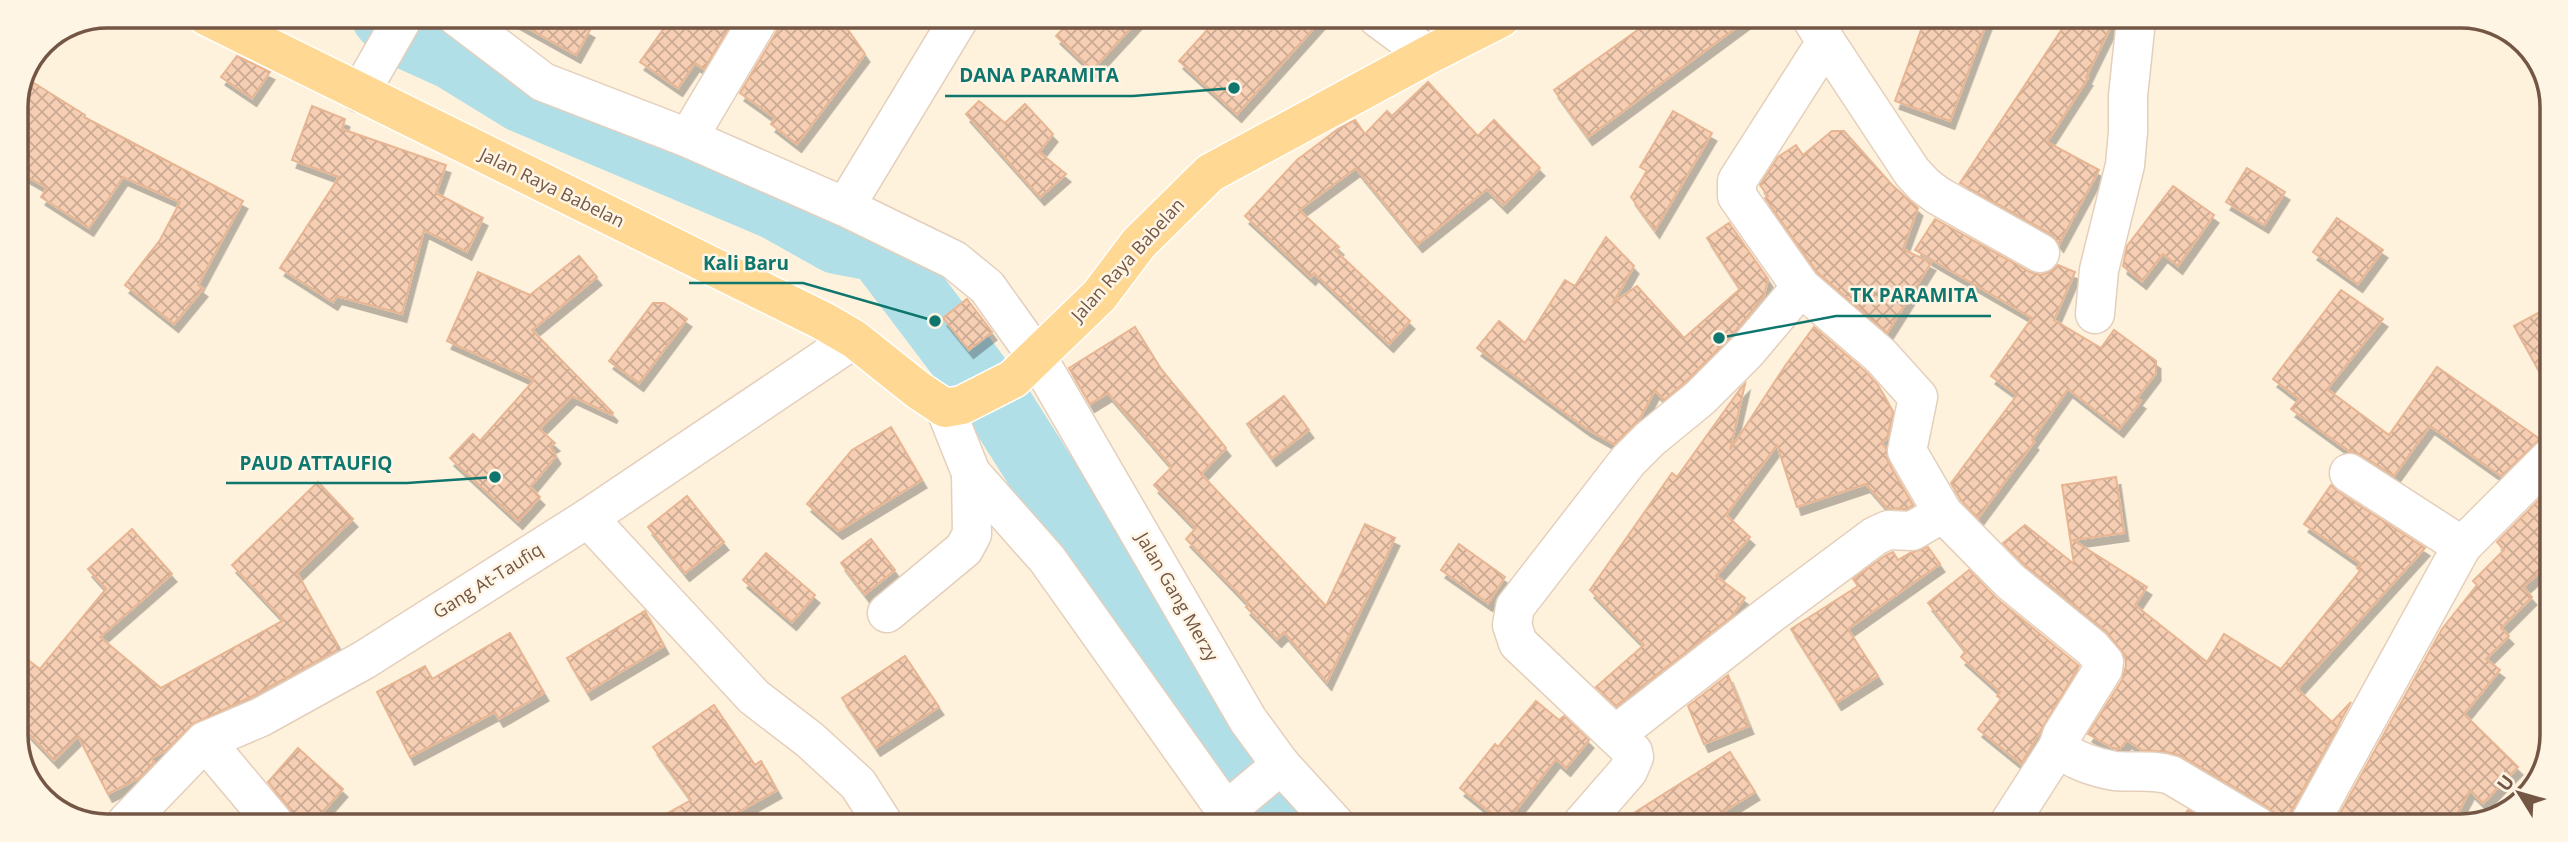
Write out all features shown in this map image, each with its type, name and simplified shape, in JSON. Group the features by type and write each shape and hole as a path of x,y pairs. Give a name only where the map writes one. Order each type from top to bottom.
{"main road":[{"name":"Jalan Raya Babelan","path":"230,28 823,321 854,339 925,396 954,407 1025,368 1099,296 1139,243 1210,173 1483,28"}],"street":[{"path":"360,93 397,28"},
{"name":"Jalan Gang Merzy","path":"472,28 543,82 688,138 845,207 954,260 987,287 1025,368 1248,720 1252,794 1307,814"},
{"path":"688,138 753,28"},
{"path":"845,207 954,28"},
{"path":"1392,28 1428,55"},
{"path":"2095,314 2099,270 2125,165 2128,96 2135,28"},
{"path":"2015,814 2058,747 2062,735 2103,669 2104,662 2092,648 2010,581 1943,513 1907,451 1918,397 1881,356 1801,287 1737,196 1737,181 1819,30 1912,172 1924,185 2040,253"},
{"path":"1590,814 1628,771 1634,761 1633,752 1518,643 1512,625 1515,607 1628,461 1700,398 1747,351 1801,287"},
{"name":"Gang At-Taufiq","path":"135,814 205,741 261,717 363,660 588,518 854,339"},
{"path":"887,613 964,549 972,534 971,473 954,407"},
{"path":"2315,814 2462,546 2540,468"},
{"path":"971,473 1252,794"},
{"path":"2349,473 2462,546"},
{"path":"1615,735 1875,536 1888,530 1912,531 1943,513"},
{"path":"588,518 754,697 810,740 858,784 877,814"},
{"path":"205,741 266,814"},
{"path":"2058,747 2076,758 2113,770 2157,771 2171,775 2237,814"}],"building":[{"path":"528,28 586,28 590,30 576,55"},
{"path":"664,28 728,28 704,69 695,63 678,88 640,62"},
{"path":"779,28 847,28 865,54 797,144 771,124 775,118 740,93"},
{"path":"1064,28 1131,28 1092,70 1056,36"},
{"path":"1209,28 1314,28 1237,114 1179,61"},
{"path":"1640,28 1736,28 1588,137 1554,90"},
{"path":"1922,28 1985,28 1950,121 1895,101"},
{"path":"2063,28 2110,28 2086,77 2088,78 2047,142 2099,170 2059,244 2051,234 1960,183"},
{"path":"237,56 270,72 252,98 221,77"},
{"path":"1428,82 1478,136 1494,120 1540,168 1503,205 1487,189 1418,244 1356,168 1299,210 1339,247 1335,250 1410,321 1389,344 1314,273 1311,277 1245,216 1297,160 1338,129 1355,120 1365,134 1387,111 1392,116"},
{"path":"34,83 85,115 84,117 243,201 198,285 203,289 174,324 125,285 160,240 180,202 123,177 89,228 41,197 47,188 28,177 28,107"},
{"path":"979,101 1005,123 1025,104 1053,134 1039,152 1066,174 1040,197 966,114"},
{"path":"312,106 345,119 342,129 446,165 436,193 483,218 467,252 424,230 402,314 337,296 333,302 280,268 339,177 292,160"},
{"path":"1673,111 1712,133 1655,230 1631,197 1647,171 1640,167"},
{"path":"1832,131 1844,131 1892,185 1918,208 1903,249 1931,263 1887,333 1817,272 1765,198 1768,196 1760,185 1778,157 1796,145 1803,155"},
{"path":"2247,168 2285,192 2264,225 2226,202"},
{"path":"2173,186 2214,215 2178,266 2163,254 2142,281 2123,266 2127,246"},
{"path":"2337,218 2383,250 2358,284 2313,252"},
{"path":"1935,219 2030,272 2041,275 2052,271 2058,265 2075,272 2054,320 2101,348 2114,330 2156,361 2156,373 2137,398 2141,401 2119,429 2068,389 2032,440 2034,442 1978,518 1961,500 1951,483 2017,395 1991,376 2032,318 1915,250"},
{"path":"1729,223 1768,279 1764,296 1731,336 1685,382 1664,400 1655,390 1639,420 1614,444 1587,429 1477,348 1499,321 1525,343 1565,280 1575,286 1606,237 1634,266 1613,303 1637,286 1684,338 1740,289 1707,238"},
{"path":"579,256 597,277 532,330 613,413 612,415 572,396 539,429 555,443 550,446 556,456 530,487 540,497 518,521 450,458 473,434 480,441 534,380 447,341 478,272 530,295"},
{"path":"2341,290 2383,319 2327,389 2389,435 2437,367 2540,439 2501,476 2430,426 2394,476 2361,455 2349,451 2291,409 2299,399 2273,379"},
{"path":"967,299 992,332 969,350 943,318"},
{"path":"653,303 664,303 687,319 639,383 609,361"},
{"path":"2540,312 2540,373 2514,326"},
{"path":"1135,327 1161,369 1226,448 1201,474 1326,606 1365,524 1395,538 1327,682 1284,632 1277,639 1246,607 1249,604 1186,539 1196,528 1154,485 1172,467 1108,393 1090,404 1069,368"},
{"path":"1814,327 1878,385 1893,412 1887,439 1881,443 1886,448 1888,462 1913,505 1907,509 1887,508 1866,484 1797,507 1777,445 1726,515 1750,537 1716,576 1745,598 1731,617 1616,706 1596,687 1644,645 1590,590 1672,473 1677,477 1741,388 1745,384 1730,450"},
{"path":"1284,396 1309,430 1272,458 1247,424"},
{"path":"891,427 922,480 838,531 807,504 852,450"},
{"path":"2116,477 2124,533 2073,540 2147,587 2135,605 2207,662 2224,634 2281,669 2360,571 2357,568 2361,564 2304,524 2331,485 2425,548 2297,689 2332,722 2351,702 2290,814 2275,814 2268,807 2182,756 2142,750 2127,740 2120,749 2113,748 2088,734 2122,680 2126,665 2125,655 2106,631 2025,565 2003,543 2025,525 2074,564 2062,485"},
{"path":"318,482 353,519 297,573 337,644 337,650 251,697 192,724 165,751 152,758 154,762 139,778 108,794 78,736 54,760 28,733 28,660 40,669 106,589 88,569 132,529 172,574 100,637 161,688 284,620 232,565"},
{"path":"687,496 724,542 685,573 648,527"},
{"path":"2540,499 2540,572 2523,587 2532,597 2501,628 2509,636 2486,659 2500,670 2464,714 2518,767 2483,803 2470,790 2457,814 2340,814 2442,629 2477,585 2473,581 2504,550 2497,542"},
{"path":"871,539 895,570 865,594 841,563"},
{"path":"1459,544 1505,577 1488,603 1441,570"},
{"path":"1928,547 1940,564 1848,629 1878,676 1837,702 1791,629 1858,586 1853,579 1886,555 1893,552 1898,560"},
{"path":"766,553 815,595 792,622 743,580"},
{"path":"1969,570 1996,598 2079,666 2021,764 1978,729 2001,699 1997,696 2000,692 1961,657 1966,651 1928,603"},
{"path":"645,611 664,646 587,692 567,658"},
{"path":"510,633 544,693 499,719 495,712 410,757 377,692 425,666 432,679"},
{"path":"905,656 939,707 876,748 842,698"},
{"path":"1728,675 1749,726 1704,744 1688,706"},
{"path":"1536,701 1559,720 1564,716 1589,740 1566,768 1556,759 1513,814 1492,814 1460,788 1495,744 1498,747"},
{"path":"714,705 755,765 761,761 777,790 735,814 666,814 691,800 653,747"},
{"path":"298,748 343,789 321,814 292,814 290,808 268,782"},
{"path":"1730,752 1755,792 1720,814 1632,814"}],"waterway":[{"path":"397,28 402,33 453,56 523,99 776,206 837,240 879,248 1001,409 1183,697 1231,759 1283,814"}],"place":[{"name":"DANA PARAMITA","path":"1234,88"},
{"name":"Kali Baru","path":"935,321"},
{"name":"TK PARAMITA","path":"1719,338"},
{"name":"PAUD ATTAUFIQ","path":"495,477"}]}
